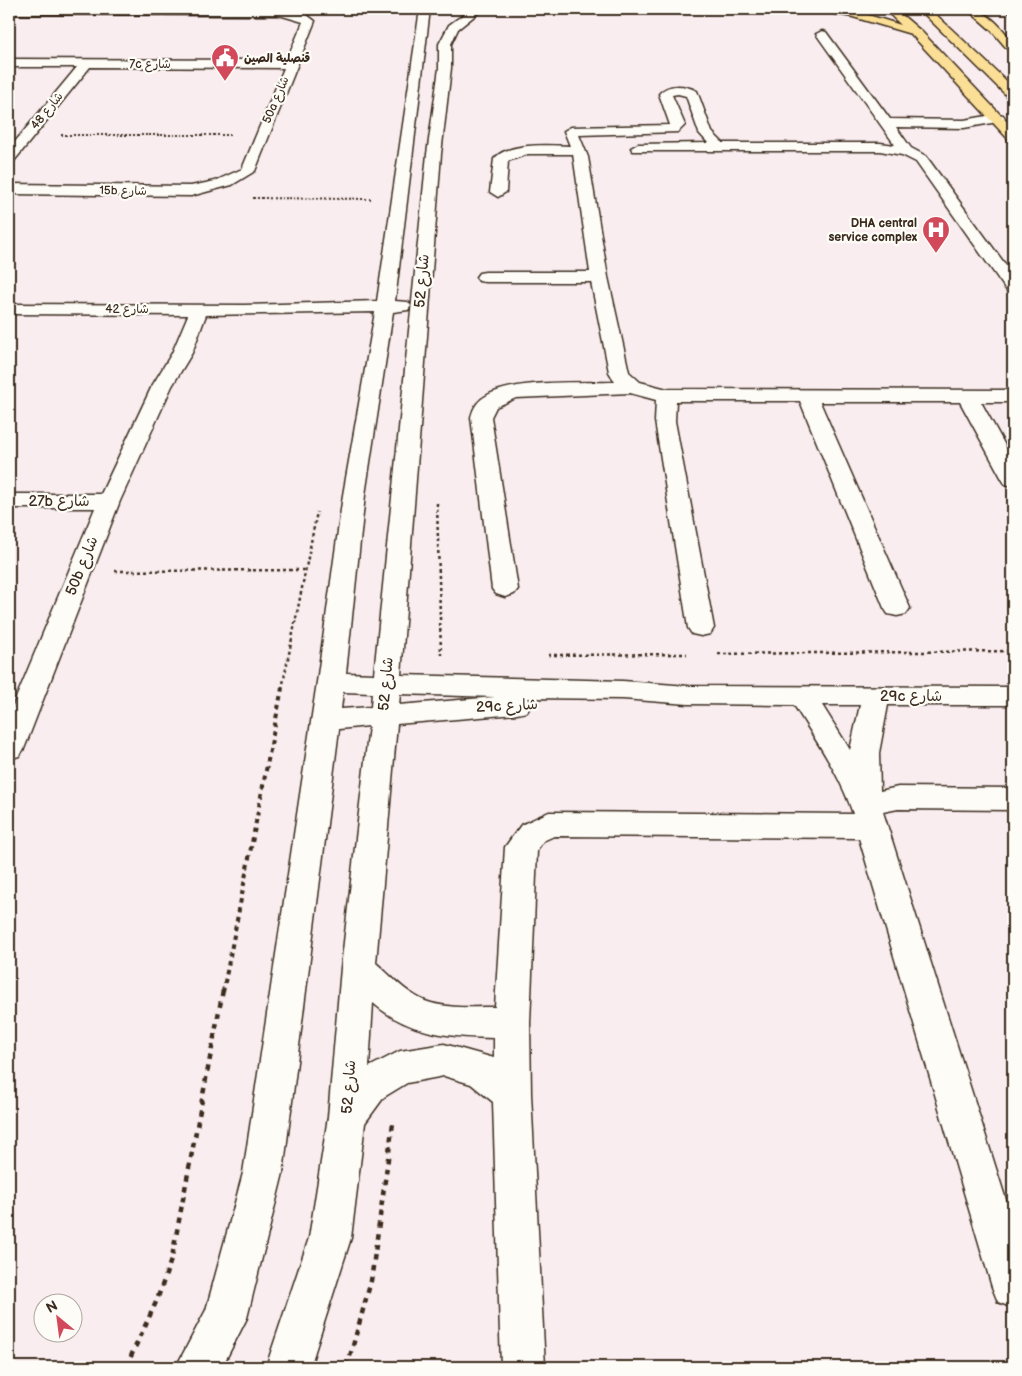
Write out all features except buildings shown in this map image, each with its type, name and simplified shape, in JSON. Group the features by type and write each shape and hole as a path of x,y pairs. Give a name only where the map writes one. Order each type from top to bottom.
{"main road":[{"path":"821,9 855,14 918,34"},
{"path":"890,9 918,34 1013,135"},
{"path":"924,9 1013,94"},
{"path":"972,9 995,28 1013,49"}],"street":[{"name":"شارع 52","path":"288,1367 330,1238 347,1117 358,968 387,684 434,154 445,68 444,44 453,27 478,9"},
{"name":"50a شارع","path":"9,11 279,12 303,17 309,21 261,135 248,172 235,180"},
{"path":"198,1367 225,1318 264,1173 326,720 354,496 384,311 428,11"},
{"path":"822,34 906,151"},
{"name":"7c شارع","path":"9,63 291,64"},
{"name":"شارع 48","path":"9,158 86,64"},
{"path":"633,387 626,382 619,372 599,277 584,152 571,131 660,130 676,127 678,125 665,94 677,90 692,94 706,132 720,148"},
{"path":"887,123 964,124 998,118"},
{"path":"964,124 1013,135"},
{"path":"627,148 880,147 906,151 921,158 1013,285"},
{"path":"498,192 500,163 501,159 506,155 524,151 584,152"},
{"name":"15b شارع","path":"9,190 190,191 216,187 235,180"},
{"path":"991,254 1013,260"},
{"path":"485,278 599,277"},
{"name":"شارع 42","path":"9,309 420,311"},
{"name":"50b شارع","path":"9,749 109,501 162,386 182,353 191,310"},
{"path":"505,589 481,417 482,409 490,401 501,396 515,392 633,387 667,395 1013,396"},
{"path":"667,395 664,407 665,420 701,628"},
{"path":"807,395 896,608"},
{"path":"967,396 1013,478"},
{"name":"27b شارع","path":"9,501 109,501"},
{"name":"29c شارع","path":"331,682 523,689 623,690 688,695 1013,696"},
{"name":"29c شارع","path":"326,720 515,705 624,702 688,695"},
{"path":"803,696 837,752 868,816 1013,1287"},
{"path":"868,816 864,753 876,696"},
{"path":"524,1367 512,1094 512,1023 521,847 532,833 549,824 570,823 752,827 868,816 898,798 1013,799"},
{"path":"358,968 394,1000 422,1016 439,1020 512,1023"},
{"path":"347,1117 371,1085 400,1068 444,1060 482,1070 512,1094"}],"path":[{"path":"28,134 261,135"},
{"path":"216,187 228,198 400,199"},
{"path":"403,494 437,493 441,657 448,656"},
{"path":"126,1367 150,1319 166,1280 180,1227 185,1184 320,496 354,496"},
{"path":"80,571 344,569"},
{"path":"715,654 1013,651"},
{"path":"546,656 695,654"},
{"path":"347,1367 370,1281 400,1068"}],"railway":[{"path":"1004,9 1013,16"}],"place":[{"name":"قنصلية الصين","path":"225,82"},
{"name":"DHA central service complex","path":"936,254"}]}
